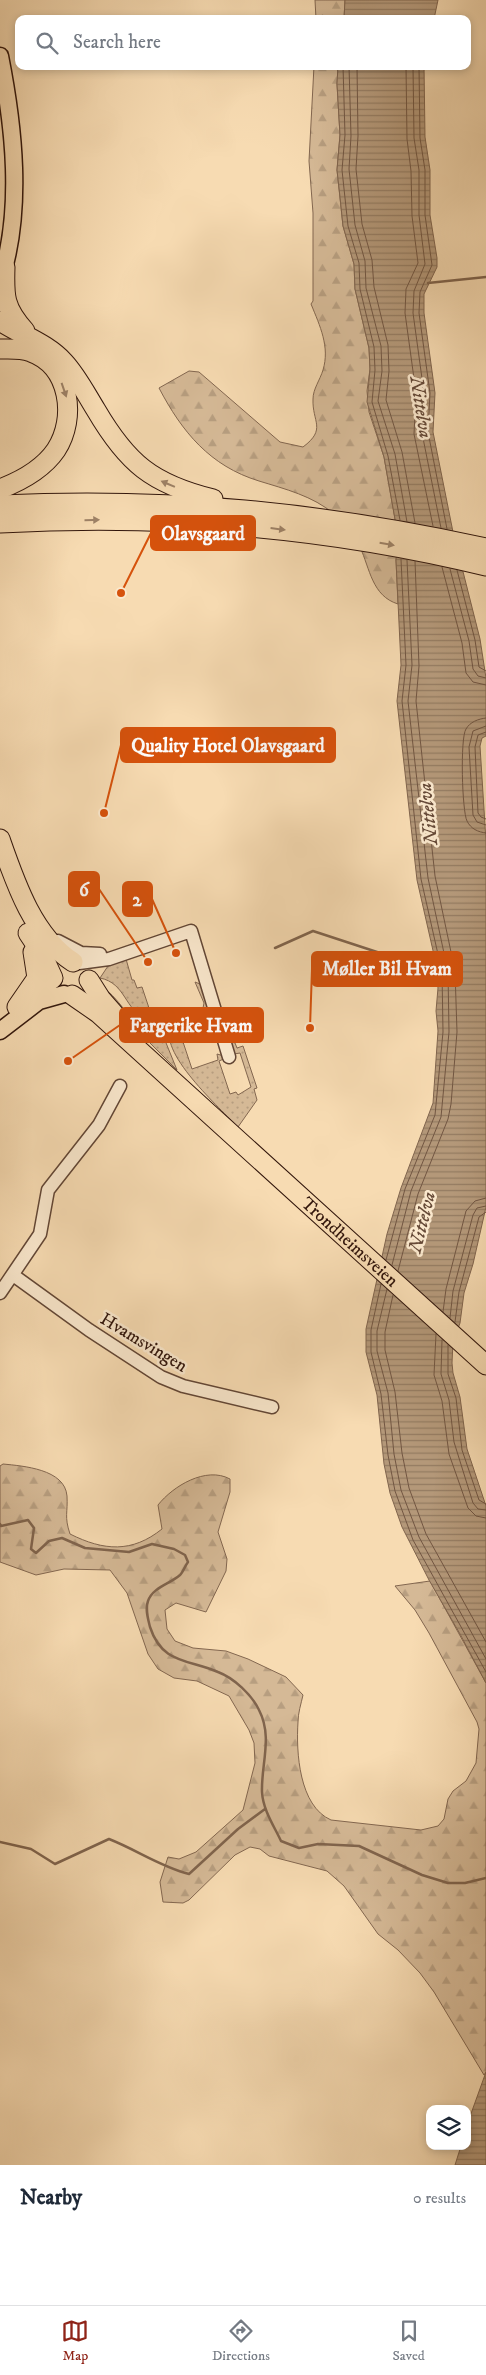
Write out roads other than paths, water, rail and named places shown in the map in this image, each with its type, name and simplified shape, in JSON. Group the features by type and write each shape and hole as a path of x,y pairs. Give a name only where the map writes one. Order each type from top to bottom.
{"highway":[{"path":"2,275 8,309 34,340"},
{"path":"0,322 54,352 66,364 110,434 140,468 162,481 198,495 340,528 408,548 486,566"},
{"path":"0,322 3,336 0,344"},
{"path":"0,349 24,350 46,362 62,381 66,392 68,411 64,434 49,458 23,479 0,489"},
{"path":"0,505 127,503 265,511"},
{"path":"0,528 44,520"},
{"path":"0,523 44,520 196,522 340,528 486,548"},
{"name":"Trondheimsveien","path":"0,839 42,954 60,987 92,1008 486,1365"},
{"name":"Trondheimsveien","path":"0,876 30,923 55,949 83,970 104,1004 167,1063 215,1118"},
{"path":"17,1007 34,984 38,972 30,923"},
{"path":"60,968 83,970 84,989 60,987 60,968"}],"main road":[{"path":"0,56 9,109 13,162 12,216 2,275"},
{"path":"0,119 3,177 0,227"},
{"path":"0,1020 17,1007 60,987"},
{"path":"0,1031 60,987"}],"street":[{"path":"30,923 76,951 114,957"},
{"path":"83,970 114,957 191,931 213,1021 223,1051"},
{"path":"0,1293 40,1234 48,1190 99,1125 120,1086"},
{"name":"Hvamsvingen","path":"13,1275 89,1330 161,1377 182,1386 272,1407"}],"water":[{"path":"345,0 438,0 435,15 344,15"},
{"name":"Nittelva","path":"338,70 424,70 425,137 430,170 430,215 437,258 437,267 424,294 424,313 435,393 433,432 453,532 480,639 486,678 486,736 482,738 480,746 486,841 486,1207 473,1264 464,1293 460,1323 453,1342 452,1363 460,1397 467,1449 486,1506 486,1683 402,1527 390,1493 384,1464 377,1395 366,1352 366,1329 387,1234 401,1188 433,1103 438,1031 436,1011 438,988 434,955 417,880 397,701 401,665 396,560 398,536 384,457 367,402 370,369 369,348 355,289 354,264 343,226 337,170 340,135"},
{"path":"486,2072 486,2165 455,2165 460,2150 471,2150 471,2114"}],"waterway":[{"path":"428,283 486,277"},
{"path":"275,948 313,931 438,972"},
{"path":"0,1524 1,1526 28,1520 34,1528 31,1549 36,1553 49,1541 62,1538 85,1548 129,1552 152,1544 174,1549 185,1555 188,1562 181,1574 150,1596 147,1604 150,1627 161,1648 169,1654 177,1659 207,1668 230,1678 256,1704 263,1720 266,1740 262,1782 264,1805 281,1841 299,1848 318,1844 359,1846 422,1875 448,1883 465,1883 486,1878"},
{"path":"0,1842 31,1849 55,1864 109,1839 169,1867 189,1874 238,1829 265,1809"}],"place":[{"name":"Olavsgaard","path":"121,593"},
{"name":"Quality Hotel Olavsgaard","path":"104,813"},
{"name":"2","path":"176,953"},
{"name":"6","path":"148,962"},
{"name":"Møller Bil Hvam","path":"310,1028"},
{"name":"Fargerike Hvam","path":"68,1061"}]}
